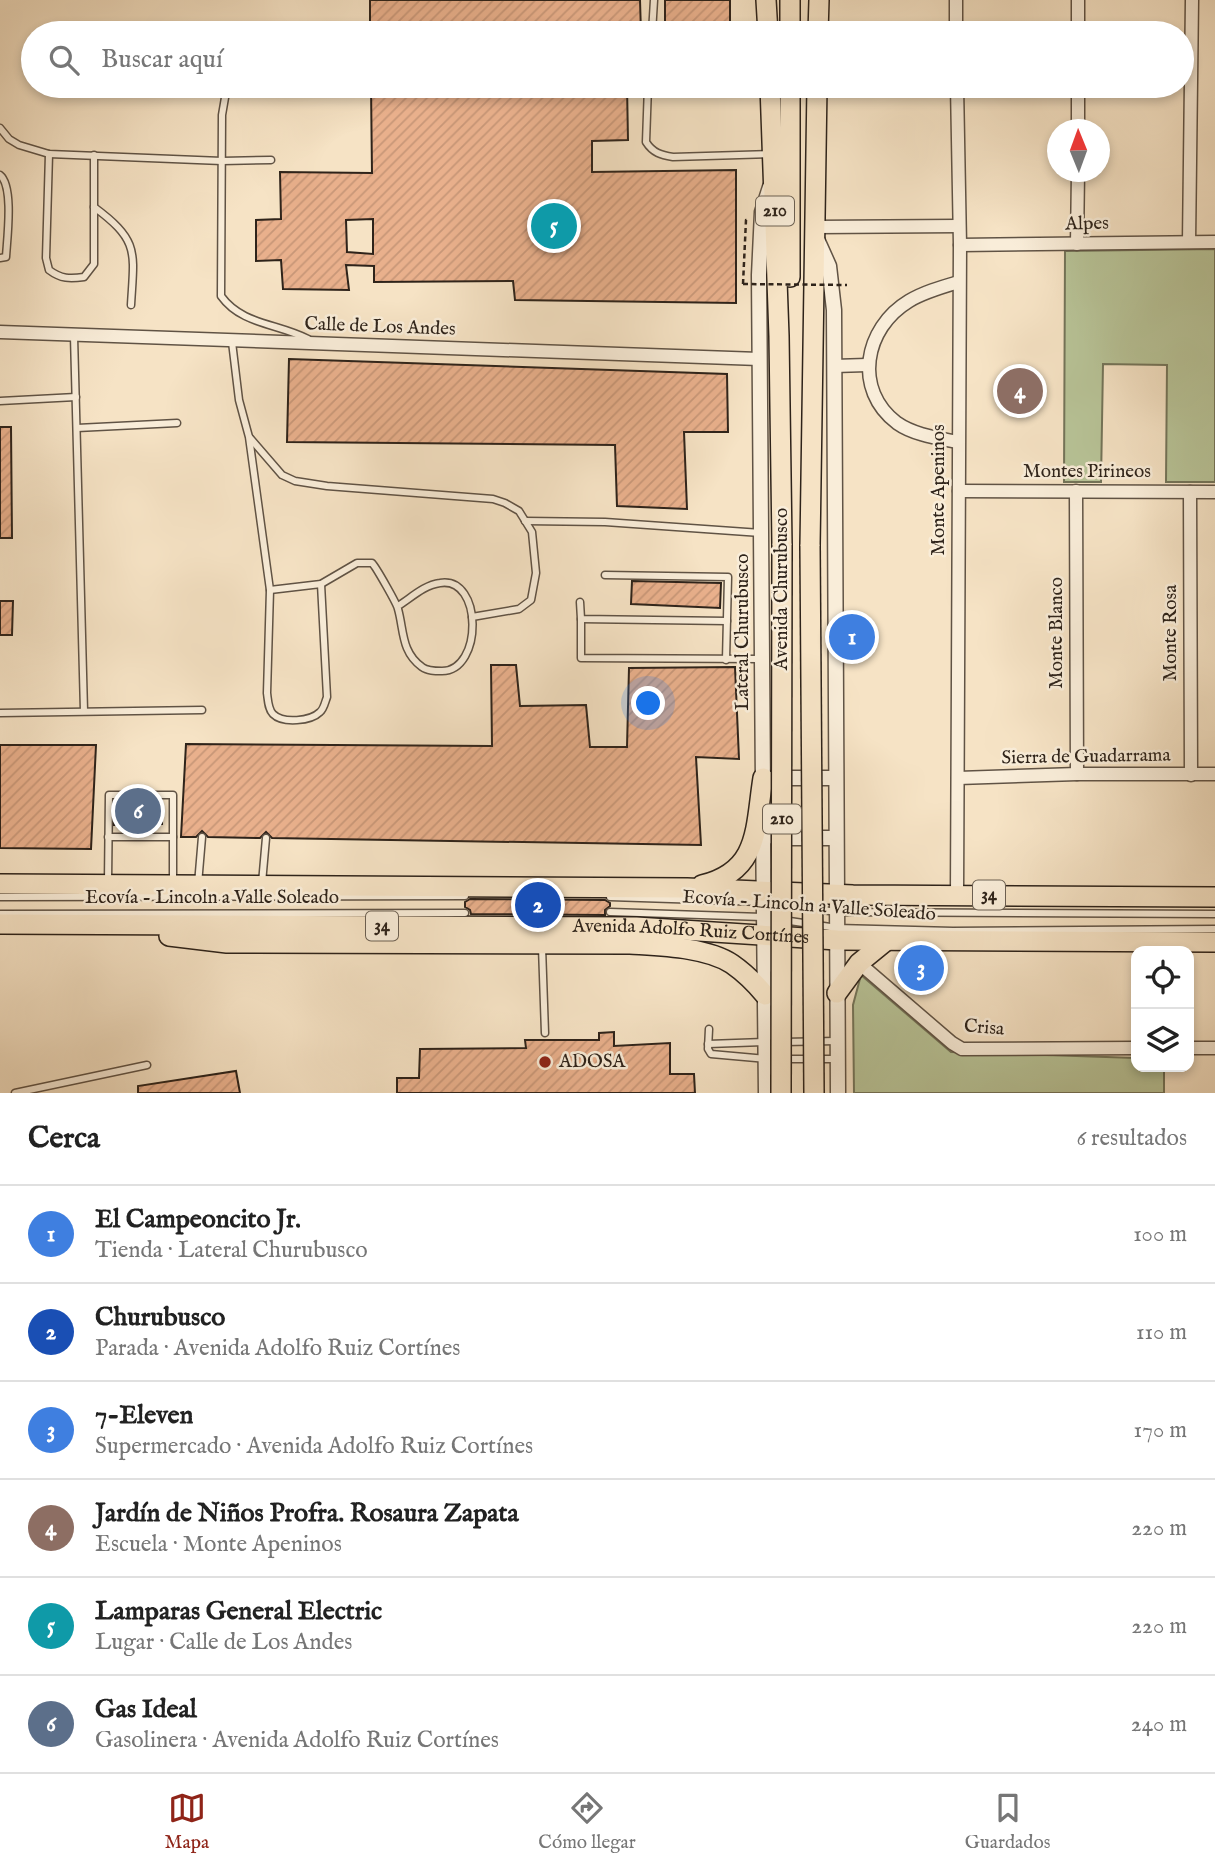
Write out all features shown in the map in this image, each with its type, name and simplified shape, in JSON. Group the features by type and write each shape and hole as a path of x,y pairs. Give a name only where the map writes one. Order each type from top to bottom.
{"main road":[{"path":"766,0 767,21"},
{"path":"790,0 790,21"},
{"path":"818,21 819,0"},
{"name":"Avenida Churubusco","path":"770,98 779,336 782,545 781,1093"},
{"path":"779,336 787,316 790,293 790,98"},
{"name":"Avenida Churubusco","path":"814,1093 810,547 817,98"},
{"path":"687,888 721,880 734,872 748,856 763,778"},
{"name":"Avenida Adolfo Ruiz Cortínes","path":"0,884 687,888 837,934 886,941 1215,942"},
{"name":"Avenida Adolfo Ruiz Cortínes","path":"0,924 636,927 837,903 957,894 1215,897"},
{"path":"88,925 227,943 630,944 701,953 730,962 749,977 765,995"},
{"path":"837,993 859,963 886,941"}],"street":[{"path":"956,0 956,21"},
{"path":"1078,0 1078,21"},
{"path":"1192,0 1192,21"},
{"name":"Monte Apeninos","path":"957,98 960,245 957,894"},
{"path":"1078,98 1078,119"},
{"path":"1189,242 1191,98"},
{"name":"Lateral Churubusco","path":"766,1093 759,275 762,212 773,163"},
{"path":"1077,182 1077,244"},
{"path":"838,1093 832,278 816,231 959,226"},
{"name":"Alpes","path":"960,245 1215,242"},
{"path":"958,442 926,435 898,424 875,399 869,384 867,365 874,339 891,315 907,302 959,282"},
{"name":"Calle de Los Andes","path":"0,332 759,359"},
{"path":"834,366 867,365"},
{"name":"Montes Pirineos","path":"959,491 1215,492"},
{"name":"Monte Blanco","path":"1076,491 1077,774"},
{"name":"Monte Rosa","path":"1190,492 1191,775"},
{"name":"Sierra de Guadarrama","path":"958,778 1077,774 1215,774"},
{"path":"763,778 835,778"},
{"path":"763,838 836,838"},
{"name":"Crisa","path":"859,963 962,1049 1131,1048"},
{"path":"1194,1048 1215,1048"}],"lane":[{"path":"653,21 654,0"},
{"path":"225,98 222,115 221,296 233,311 244,317 286,329 316,344"},
{"path":"648,98 646,142 650,149 658,154 673,158 773,163"},
{"path":"0,128 9,139 19,145 49,153 222,161 271,160"},
{"path":"49,153 46,258 49,270 58,277 72,279 84,277 94,264 94,155"},
{"path":"0,175 7,182 8,196 6,257 0,258"},
{"path":"94,207 109,218 130,241 131,305"},
{"path":"74,336 84,711"},
{"path":"232,342 239,401 249,437 270,590 267,693 269,707 279,718 297,720 320,713 327,697 321,584"},
{"path":"0,401 76,397"},
{"path":"77,428 177,423"},
{"path":"249,437 282,475 295,481 493,499 519,511 532,532 536,573 531,600 519,609 471,617"},
{"path":"525,521 605,522 761,533"},
{"path":"270,590 321,584 349,566 368,562 376,566 385,588 398,606 405,647 423,668 447,671 457,666 471,645 471,617 462,589 449,582 434,584 398,606"},
{"path":"605,575 728,577 726,660"},
{"path":"580,602 581,658 762,659"},
{"path":"581,619 727,621"},
{"path":"0,713 202,710"},
{"path":"108,884 109,795 173,795 173,885"},
{"path":"108,837 173,837"},
{"path":"198,885 202,837"},
{"path":"262,885 266,838"},
{"path":"0,898 465,896"},
{"path":"610,897 763,912"},
{"path":"837,903 1215,914"},
{"name":"Ecovía - Lincoln a Valle Soleado","path":"610,912 763,912"},
{"name":"Ecovía - Lincoln a Valle Soleado","path":"0,914 465,913"},
{"name":"Ecovía - Lincoln a Valle Soleado","path":"837,934 1215,929"},
{"path":"542,944 545,1033"},
{"path":"709,1029 709,1052 716,1056 838,1059"},
{"path":"708,1044 837,1041"},
{"path":"15,1093 147,1065"}],"path":[{"path":"743,284 847,285"}],"green space":[{"path":"1215,249 1215,482 1166,482 1167,365 1103,364 1101,482 1064,482 1065,251"},
{"path":"861,975 951,1052 1131,1058 1131,1072 1164,1072 1164,1093 854,1093 853,1005"}],"building":[{"path":"370,0 640,0 641,21 370,21"},
{"path":"665,0 730,0 730,21 665,21"},
{"path":"371,98 627,98 628,140 592,141 592,172 736,170 736,303 515,300 513,281 374,282 374,266 346,265 349,290 283,289 281,260 256,261 256,220 281,219 280,172 372,173","holes":["373,219 373,254 347,252 346,220"]},
{"path":"289,359 727,374 728,432 684,432 687,509 617,506 615,445 287,442"},
{"path":"0,427 11,427 12,538 0,538"},
{"path":"632,581 721,583 720,608 631,604"},
{"path":"0,601 13,601 12,635 0,635"},
{"path":"491,665 516,665 520,706 586,705 590,747 627,747 629,668 735,667 739,759 696,757 701,845 272,838 266,832 260,838 208,837 202,831 196,837 181,837 186,744 492,746"},
{"path":"0,745 96,745 91,849 0,848"},
{"path":"115,801 161,801 162,824 114,825"},
{"path":"470,899 605,900 610,906 605,910 605,915 471,914 465,907 465,902"},
{"name":"ADOSA","path":"614,1032 614,1046 670,1043 670,1074 694,1074 695,1093 397,1093 397,1078 419,1078 420,1049 526,1048 525,1040 599,1040 599,1033"},
{"path":"236,1071 240,1093 138,1093 138,1086"}],"place":[{"name":"Lamparas General Electric","path":"554,226"},
{"name":"Jardín de Niños Profra. Rosaura Zapata","path":"1020,391"},
{"name":"El Campeoncito Jr.","path":"852,637"},
{"name":"Gas Ideal","path":"138,811"},
{"name":"Churubusco","path":"538,905"},
{"name":"7-Eleven","path":"921,968"},
{"name":"ADOSA","path":"545,1062"}]}
